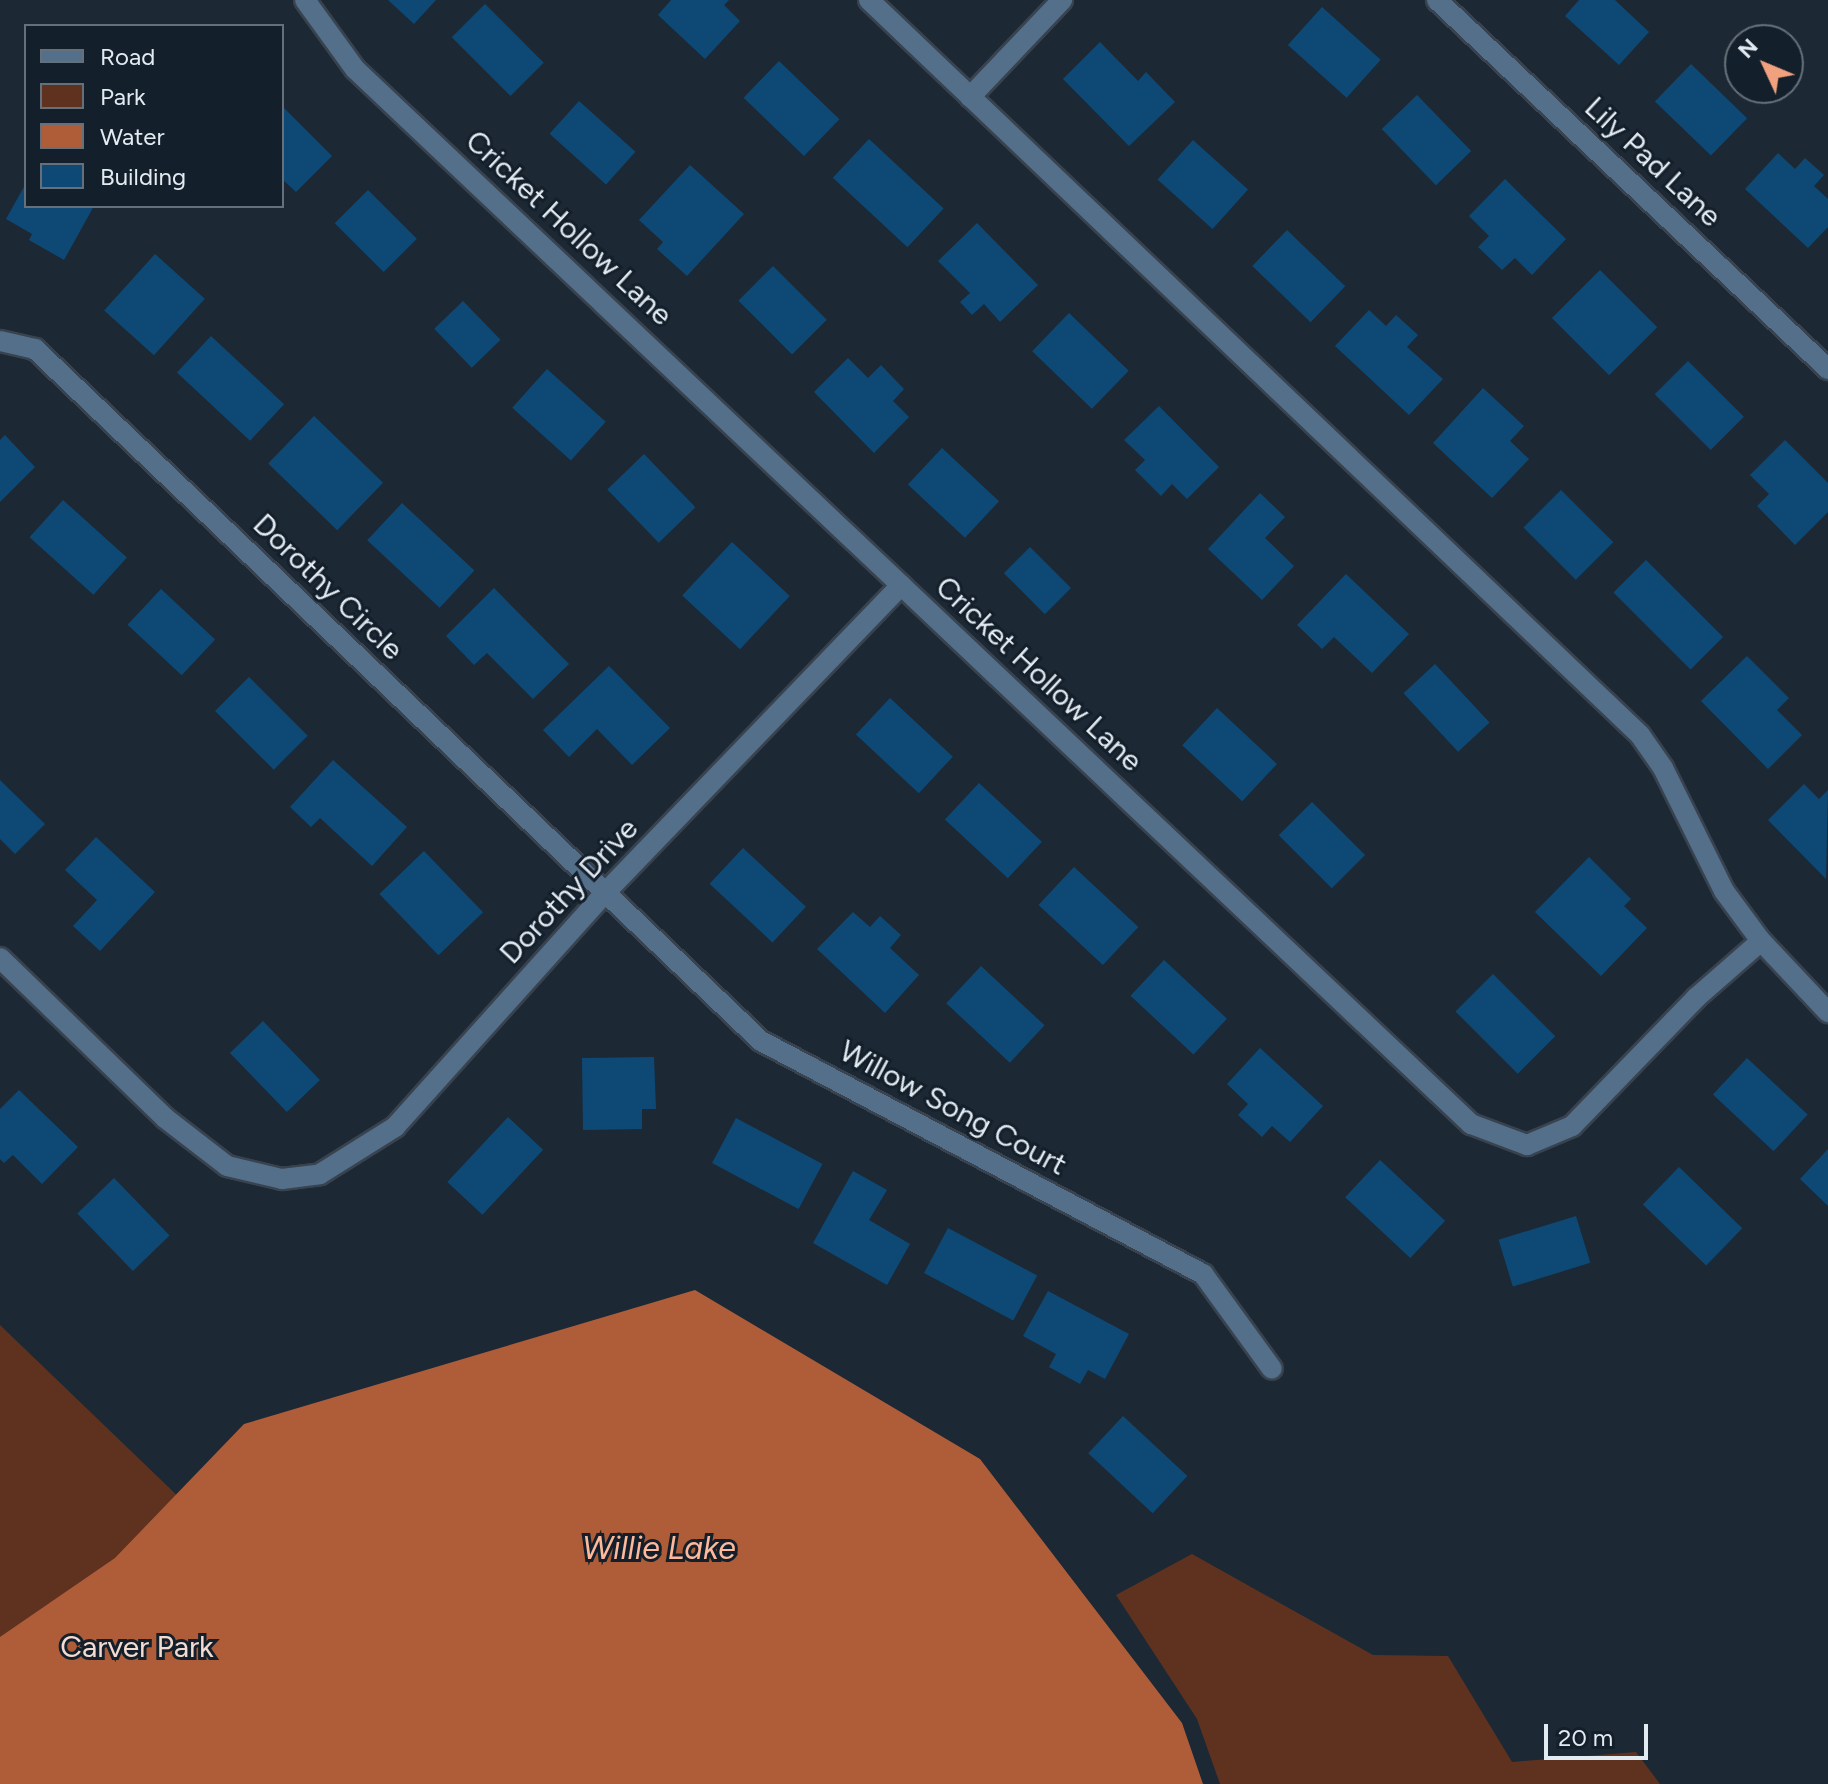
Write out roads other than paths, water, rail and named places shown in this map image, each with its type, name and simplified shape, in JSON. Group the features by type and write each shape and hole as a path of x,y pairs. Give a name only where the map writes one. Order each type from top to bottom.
{"street":[{"name":"Cricket Hollow Lane","path":"305,0 355,69 1471,1124 1498,1138 1527,1145 1572,1126 1696,998 1761,941"},
{"path":"869,0 1640,735 1663,768 1724,891 1761,941 1828,1012"},
{"path":"970,97 1062,0"},
{"name":"Lily Pad Lane","path":"1437,0 1828,369"},
{"name":"Dorothy Circle","path":"0,341 35,349 603,895"},
{"name":"Dorothy Drive","path":"0,958 165,1118 227,1166 252,1175 282,1179 320,1174 395,1127 603,895 901,585"},
{"name":"Willow Song Court","path":"603,895 761,1041 1203,1274 1272,1369"}],"water":[{"name":"Willie Lake","path":"695,1290 980,1459 1182,1723 1203,1784 0,1784 0,1637 115,1558 244,1424"}],"park label":[{"name":"Carver Park","path":"137,1647"}]}
